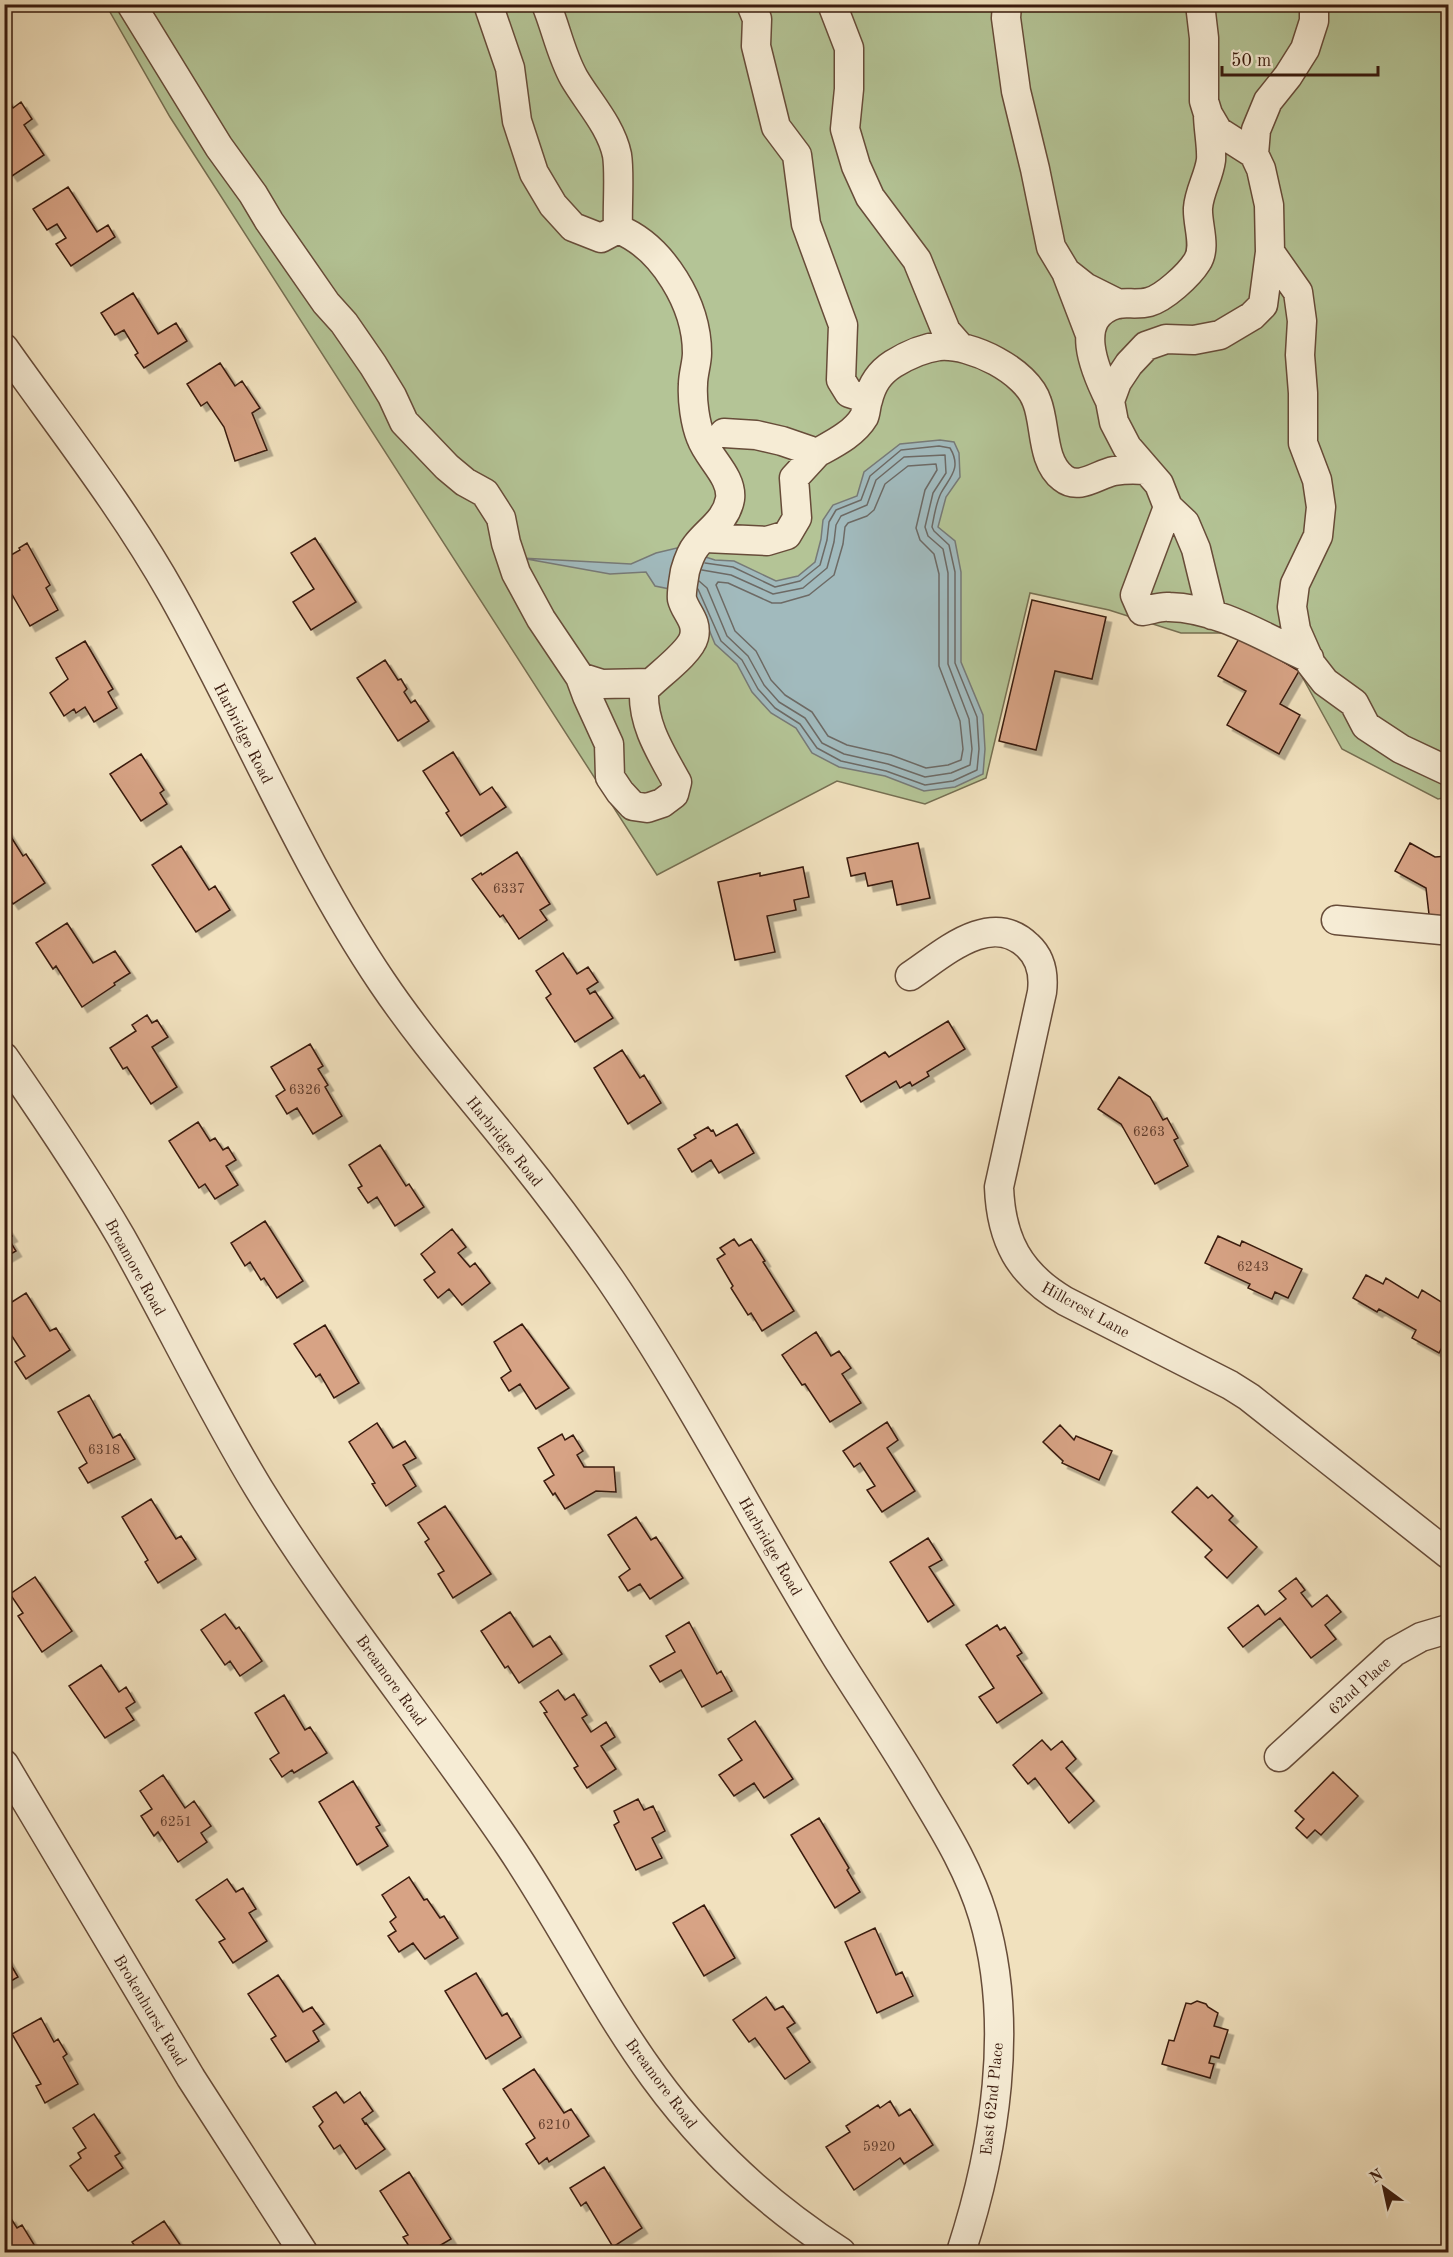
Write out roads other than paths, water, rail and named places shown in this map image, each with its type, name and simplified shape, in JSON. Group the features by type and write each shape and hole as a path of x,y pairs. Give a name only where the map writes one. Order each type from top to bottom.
{"street":[{"path":"131,4 219,147 326,303 373,365 392,396 404,422 447,468 465,482 485,493 501,519 516,573 541,619 580,677 609,744 610,777 633,806 647,808 662,803 674,794 677,782 648,725 643,704 644,690 685,651 694,637 693,621 682,598 685,570 700,543 715,528 725,513 730,497 716,442"},
{"path":"488,4 510,68 517,121 534,173 553,205 573,227 601,238 618,229"},
{"path":"546,4 554,22 561,50 573,77 611,139 617,156 618,229"},
{"path":"751,4 757,19 756,46 776,127 797,155 807,224 843,325 841,380 849,393 868,399"},
{"path":"832,4 849,48 849,89 845,129 856,166 870,197 917,260 946,331 960,347"},
{"path":"1007,4 1006,18 1016,91 1051,247 1065,272 1089,332 1092,354 1110,401 1114,422 1126,447 1159,484 1168,507 1185,523 1196,549 1212,615"},
{"path":"1065,272 1093,292 1119,304 1131,305 1151,302 1181,281 1202,253 1198,207 1211,159 1208,114 1204,101 1204,38 1200,4"},
{"path":"1110,401 1117,382 1146,346 1166,339 1194,340 1220,335 1252,316 1263,304 1270,252 1269,205 1261,169 1254,154 1256,130 1268,102 1305,49 1314,21 1314,4"},
{"path":"1208,114 1218,131 1254,154"},
{"path":"618,229 645,244 668,271 682,295 694,324 697,354 693,384 701,438 716,442 756,435 817,453"},
{"path":"1270,252 1298,292 1302,321 1300,355 1303,444 1317,480 1321,507 1318,536 1295,584 1292,607 1296,630 1308,658 1325,682 1354,703 1366,726 1401,749 1449,771"},
{"path":"1089,332 1093,320 1119,304"},
{"path":"700,543 767,541 787,535 797,518 794,478 817,453 844,437 864,417 877,376 892,364 912,354 940,346 960,347 984,356 1013,372 1026,383 1037,401 1047,450 1053,466 1064,479 1081,483 1112,471 1146,470"},
{"name":"Harbridge Road","path":"4,348 86,458 149,555 182,613 324,886 372,968 416,1030 566,1218 611,1281 657,1353 829,1644 950,1838 973,1888 989,1942"},
{"path":"1168,507 1135,595 1142,611 1167,606 1194,609 1308,658"},
{"path":"580,677 602,684 651,683"},
{"path":"1336,920 1441,930"},
{"name":"Hillcrest Lane","path":"910,976 966,939 984,932 1012,935 1029,946 1039,962 1043,982 1042,992 999,1187 1001,1217 1007,1236 1021,1263 1033,1278 1048,1291 1065,1301 1230,1385 1249,1397 1449,1554"},
{"name":"Breamore Road","path":"4,1057 62,1141 118,1233 226,1433 272,1510 511,1847 647,2067 695,2129 735,2170 779,2209 841,2253"},
{"name":"62nd Place","path":"1279,1757 1394,1652 1421,1637 1449,1629"},
{"name":"Brokenhurst Road","path":"4,1764 191,2078 303,2253"},
{"name":"East 62nd Place","path":"961,2253 982,2182 995,2096 997,2019 995,1976 989,1942"}],"water":[{"path":"940,440 954,442 959,453 960,477 946,497 938,527 955,541 961,572 961,662 983,715 985,749 983,774 955,787 924,791 885,776 839,767 812,753 796,728 771,713 752,692 737,664 715,644 694,594 655,586 646,572 610,574 521,558 631,564 656,553 677,548 715,560 734,561 776,581 798,576 815,562 823,520 833,505 857,496 864,472 900,444"}]}
